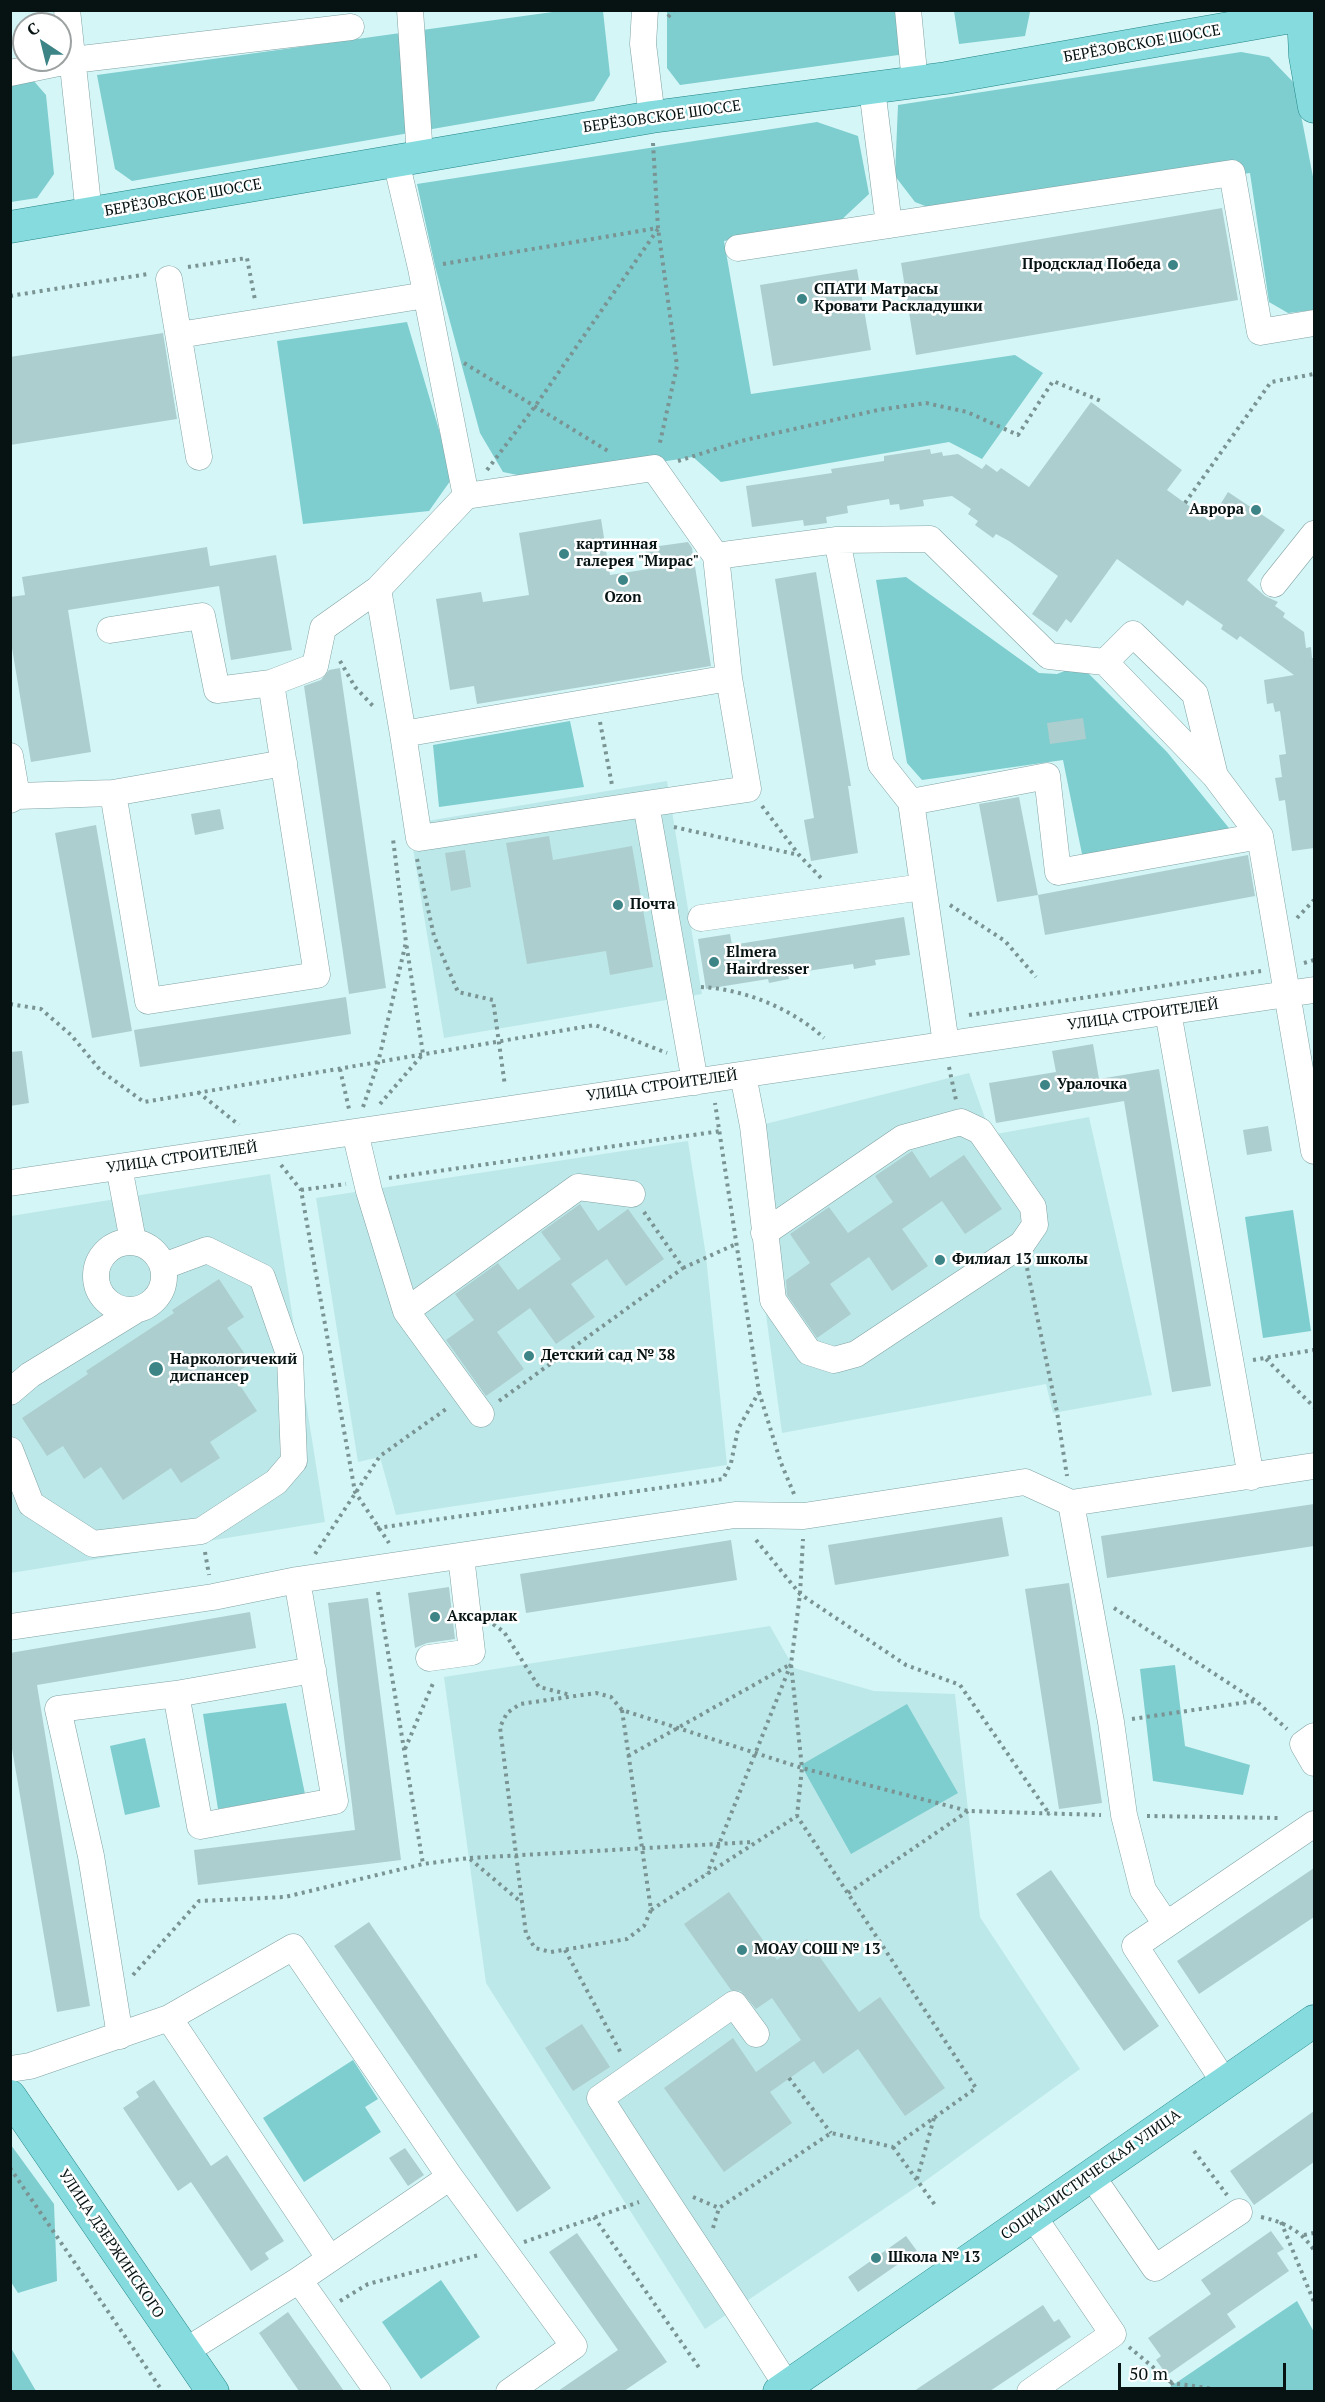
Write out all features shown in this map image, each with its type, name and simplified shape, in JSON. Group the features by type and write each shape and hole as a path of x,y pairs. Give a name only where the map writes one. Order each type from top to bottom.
{"main road":[{"name":"БЕРЁЗОВСКОЕ ШОССЕ","path":"10,228 652,117 915,83 1253,25 1307,13"},
{"path":"1307,13 1305,56 1314,107"},
{"path":"1253,25 1286,41 1305,56"},
{"name":"СОЦИАЛИСТИЧЕСКАЯ УЛИЦА","path":"791,2387 1314,2020"},
{"name":"УЛИЦА ДЗЕРЖИНСКОГО","path":"10,2096 213,2391"}],"street":[{"path":"67,10 89,214"},
{"path":"410,10 408,159 421,268 466,496"},
{"path":"645,10 643,44 652,117"},
{"path":"908,10 915,83"},
{"path":"10,73 73,60 351,27"},
{"path":"872,89 889,225"},
{"path":"738,249 1232,173 1260,332 1314,323"},
{"path":"169,273 199,457"},
{"path":"179,335 426,295"},
{"path":"110,630 202,616 217,690 272,682 315,666 322,628 378,589 466,496 654,468 716,556 729,678 748,789 648,813 616,809 419,838 378,589"},
{"path":"1274,584 1314,534"},
{"path":"716,556 837,540 930,539 1049,656 1105,662 1215,776 1260,836 1289,993 1314,1151"},
{"path":"837,540 881,764 911,801 947,1055"},
{"path":"1105,662 1133,634 1196,694 1215,776"},
{"path":"403,734 596,703 729,678"},
{"path":"113,793 148,1001 317,975 272,682"},
{"path":"10,756 14,798 113,793 284,763"},
{"path":"911,801 1047,776 1058,872 1260,836"},
{"path":"648,813 678,987 699,1074"},
{"path":"701,918 923,887"},
{"name":"УЛИЦА СТРОИТЕЛЕЙ","path":"10,1183 509,1109 699,1074 743,1074 947,1055 1168,1012 1314,990"},
{"path":"1168,1012 1251,1477"},
{"path":"743,1074 753,1126 764,1233 773,1300 809,1352 834,1360 856,1354 1022,1244 1035,1225 1033,1207 980,1131 961,1122 903,1138 764,1233"},
{"path":"355,1132 367,1181 406,1311 474,1404"},
{"path":"119,1167 133,1241"},
{"path":"406,1311 578,1187 632,1194"},
{"path":"10,1392 30,1375 133,1312 152,1304 164,1287 164,1266 152,1249 133,1241 111,1247 96,1265 96,1288 111,1306 133,1312"},
{"path":"10,1450 31,1504 93,1544 201,1531 276,1482 294,1461 291,1357 262,1277 207,1250 164,1266"},
{"path":"10,1627 213,1597 297,1580 404,1563 735,1515 804,1516 1025,1482 1071,1503 1314,1466"},
{"path":"1071,1503 1111,1722 1124,1815 1143,1890 1166,1924"},
{"path":"432,1667 472,1652 460,1556"},
{"path":"176,1694 200,1826 335,1801 297,1580"},
{"path":"120,2036 91,1856 58,1709 176,1694 313,1670"},
{"path":"1225,2083 1135,1946 1303,1821"},
{"path":"10,2069 30,2067 169,2018 293,1947 450,2177 574,2346 509,2391"},
{"path":"756,2034 734,2004 600,2098 704,2259 791,2387"},
{"path":"169,2018 330,2259"},
{"path":"1091,2175 1155,2268 1239,2212"},
{"path":"184,2352 299,2280 450,2177"},
{"path":"1030,2391 1113,2334 1033,2216"},
{"path":"299,2280 378,2391"}],"path":[{"path":"652,117 658,228 677,366 654,468 741,441 878,410 926,403 967,412 1018,435 1053,381 1101,401"},
{"path":"421,268 658,228"},
{"path":"466,496 536,405 658,228"},
{"path":"10,296 169,273 247,258 255,303"},
{"path":"438,347 617,454"},
{"path":"1185,503 1271,382 1314,374"},
{"path":"334,652 355,687 377,710"},
{"path":"596,703 616,809"},
{"path":"748,789 799,855 842,898"},
{"path":"648,813 799,855"},
{"path":"355,1132 423,1054 393,838"},
{"path":"416,851 434,936 458,992 493,1000 509,1109"},
{"path":"923,887 1005,941 1036,977"},
{"path":"355,1132 378,1063 406,942"},
{"path":"943,1018 1283,968 1314,960"},
{"path":"678,987 720,988 764,1002 807,1022 825,1039"},
{"path":"10,1004 41,1010 71,1035 101,1071 144,1102 378,1063 497,1039 595,1025 699,1074 721,1131 759,1392 781,1463 804,1516 800,1594 791,1664 802,1768 796,1815 976,2088 893,2147"},
{"path":"814,1041 836,1037"},
{"path":"947,1055 961,1122"},
{"path":"340,1069 355,1132"},
{"path":"198,1092 264,1146 301,1190 355,1492 377,1528 404,1563"},
{"path":"301,1190 721,1131"},
{"path":"632,1194 683,1268"},
{"path":"297,1580 336,1526 355,1492 380,1456 474,1404 683,1268 736,1244"},
{"path":"1022,1244 1057,1412 1071,1503"},
{"path":"1231,1364 1314,1350"},
{"path":"1265,1358 1314,1407"},
{"path":"377,1528 723,1479 731,1462 738,1429 759,1392"},
{"path":"735,1515 800,1594 906,1665 960,1685 1050,1815"},
{"path":"201,1531 213,1597"},
{"path":"374,1568 423,1864"},
{"path":"1088,1591 1256,1701 1311,1748"},
{"path":"466,1603 504,1632 539,1687 574,1696"},
{"path":"628,1756 675,1727 791,1664"},
{"path":"707,1875 791,1664"},
{"path":"404,1750 432,1667"},
{"path":"622,1710 651,1910 644,1926 627,1939 551,1952 536,1948 526,1934 500,1727 507,1713 520,1704 596,1693 611,1697 622,1710 754,1753 802,1768 968,1811 1303,1821"},
{"path":"1111,1722 1256,1701"},
{"path":"848,1893 968,1811"},
{"path":"651,1910 796,1815"},
{"path":"113,1997 199,1901 285,1897 423,1864 469,1858 754,1842"},
{"path":"469,1858 522,1903"},
{"path":"565,1950 633,2075"},
{"path":"789,2078 831,2133 893,2147 935,2205"},
{"path":"917,2179 934,2117"},
{"path":"704,2259 719,2208 831,2133"},
{"path":"10,2168 163,2391"},
{"path":"323,2311 368,2284 501,2249 662,2195 685,2193 719,2208"},
{"path":"594,2217 700,2369"},
{"path":"1314,2250 1304,2235 1281,2222 1314,2302"},
{"path":"1304,2235 1314,2233"},
{"path":"1113,2334 1172,2384 1176,2391"},
{"path":"1172,2384 1235,2391"}],"shaded area":[{"path":"567,10 603,11 610,75 594,101 132,181 115,169 97,75"},
{"path":"954,10 1039,11 1030,12 1025,36 959,44"},
{"path":"667,11 913,11 913,53 680,85 667,68"},
{"path":"1241,52 1269,57 1295,84 1314,182 1314,310 1288,313 1269,302 1250,173 948,215 915,202 895,176 898,105"},
{"path":"32,79 46,95 54,174 37,198 11,202 10,83"},
{"path":"817,122 858,136 869,194 838,223 724,241 751,394 1015,355 1043,373 982,459 949,442 721,482 693,457 541,480 503,472 480,433 435,266 417,184"},
{"path":"407,322 453,477 429,511 303,524 277,341"},
{"path":"906,577 1039,673 1057,674 1080,665 1167,752 1233,833 1083,859 1063,760 922,780 907,763 876,580"},
{"path":"570,721 584,787 439,807 433,745"},
{"path":"667,781 702,994 444,1038 409,824"},
{"name":"Филиал 13 школы","path":"969,1073 991,1135 1089,1117 1152,1395 1053,1413 1046,1384 782,1433 741,1130"},
{"name":"Детский сад № 38","path":"688,1141 706,1256 727,1465 396,1515 380,1457 358,1462 316,1198"},
{"name":"Наркологичекий диспансер","path":"270,1174 325,1522 11,1573 11,1216"},
{"path":"1293,1210 1311,1331 1263,1338 1245,1217"},
{"name":"МОАУ СОШ № 13","path":"770,1626 794,1668 874,1691 955,1694 980,1917 1080,2069 921,2184 705,2329 486,1983 444,1677"},
{"path":"1175,1665 1185,1746 1250,1765 1243,1795 1153,1781 1140,1669"},
{"path":"286,1703 305,1794 218,1809 203,1714"},
{"path":"907,1704 958,1793 851,1854 801,1765"},
{"path":"145,1738 160,1807 125,1815 110,1746"},
{"path":"353,2060 378,2099 365,2107 381,2132 304,2182 263,2118"},
{"path":"11,2145 54,2204 57,2281 18,2293 11,2282"},
{"path":"441,2280 480,2337 421,2379 382,2322"},
{"path":"1297,2301 1314,2332 1314,2391 1164,2391"},
{"path":"11,2348 36,2391 11,2391"}],"building":[{"path":"1222,208 1238,300 916,355 901,263"},
{"path":"857,269 871,350 773,366 760,285"},
{"path":"163,333 177,419 10,445 10,357"},
{"path":"1091,402 1182,470 1167,490 1210,521 1228,492 1285,530 1247,580 1265,596 1278,602 1275,606 1285,613 1283,617 1304,632 1306,648 1311,647 1312,658 1314,658 1314,848 1292,851 1285,800 1279,801 1275,778 1282,777 1279,755 1286,754 1280,711 1275,712 1273,703 1267,704 1264,680 1294,675 1240,636 1237,640 1221,629 1223,625 1187,600 1183,606 1117,559 1071,623 1066,619 1057,632 1032,614 1058,576 1009,541 996,534 993,538 975,525 978,521 968,514 971,509 952,496 923,500 924,506 900,510 899,504 890,505 889,499 847,506 848,513 826,517 827,523 804,526 803,520 752,527 746,486 832,473 831,469 884,461 884,456 930,449 931,454 942,452 943,456 958,454 982,469 986,464 997,472 1001,468 1029,487"},
{"path":"601,519 610,575 648,569 645,548 688,542 692,548 711,666 477,704 474,686 450,690 436,599 481,592 483,602 529,595 519,533"},
{"path":"207,547 210,566 276,555 292,650 231,660 219,586 68,610 91,752 31,762 10,636 10,597 25,595 22,577"},
{"path":"816,572 851,786 848,786 858,853 811,861 804,820 814,818 775,579"},
{"path":"340,668 386,988 349,994 304,686 321,680 329,670"},
{"path":"1083,718 1086,739 1050,744 1047,723"},
{"path":"1019,797 1038,895 997,902 979,804"},
{"path":"220,809 224,829 195,835 191,814"},
{"path":"96,825 132,1031 92,1038 55,833"},
{"name":"Почта","path":"549,836 553,860 632,846 653,967 610,975 606,951 527,964 506,843"},
{"path":"465,850 471,887 451,891 445,853"},
{"path":"1248,855 1255,896 1045,935 1038,895"},
{"path":"904,917 910,955 875,960 876,965 854,969 853,964 788,974 789,979 769,983 768,979 706,989 698,939 730,934 732,945"},
{"path":"346,997 351,1034 140,1067 134,1030"},
{"path":"1093,1044 1099,1079 1159,1069 1211,1386 1172,1392 1124,1101 996,1123 989,1083 1056,1072 1052,1051"},
{"path":"22,1051 29,1103 10,1106 10,1052"},
{"path":"1268,1126 1272,1151 1247,1155 1243,1130"},
{"path":"912,1151 930,1178 964,1155 1002,1209 965,1234 942,1201 902,1229 928,1266 892,1291 869,1257 830,1284 851,1314 817,1338 787,1295 786,1280 810,1263 790,1234 829,1207 848,1233 893,1202 875,1176"},
{"path":"580,1204 598,1231 628,1209 664,1259 626,1286 607,1259 571,1284 595,1317 556,1344 530,1308 497,1332 524,1369 486,1396 446,1340 474,1320 455,1294 498,1263 518,1290 561,1259 541,1232"},
{"path":"219,1279 244,1317 227,1328 251,1363 233,1375 257,1411 210,1442 220,1458 181,1483 171,1468 123,1500 101,1467 84,1479 63,1446 47,1456 22,1418 88,1374 86,1371 174,1313 172,1310"},
{"path":"1314,1504 1314,1546 1107,1578 1101,1536"},
{"path":"1002,1517 1009,1556 835,1585 828,1545"},
{"path":"731,1540 737,1580 526,1613 520,1574"},
{"path":"1069,1583 1102,1803 1059,1809 1025,1589"},
{"name":"Аксарлак","path":"449,1587 455,1639 427,1643 415,1648 408,1593"},
{"path":"368,1598 401,1860 198,1885 194,1850 355,1830 328,1603"},
{"path":"250,1612 256,1648 37,1685 90,2006 57,2012 10,1737 10,1653"},
{"path":"1314,1868 1314,1917 1199,1994 1177,1961"},
{"path":"1051,1870 1159,2026 1124,2051 1016,1894"},
{"name":"МОАУ СОШ № 13","path":"729,1892 777,1960 807,1939 859,2012 880,1997 945,2088 905,2116 858,2049 823,2074 814,2061 770,2092 792,2123 724,2172 664,2088 733,2038 756,2072 801,2040 772,1998 756,2009 741,1991 731,1990 684,1924"},
{"path":"369,1922 551,2188 517,2212 334,1946"},
{"path":"582,2024 610,2067 573,2091 545,2048"},
{"path":"154,2080 211,2166 227,2155 284,2241 265,2253 269,2259 251,2271 191,2182 178,2191 123,2108 139,2097 136,2092"},
{"path":"1314,2111 1314,2162 1254,2205 1230,2171"},
{"path":"405,2148 424,2175 408,2186 389,2158"},
{"path":"1271,2231 1284,2249 1277,2253 1289,2271 1227,2314 1236,2327 1167,2375 1156,2360 1161,2356 1148,2338 1211,2294 1201,2280"},
{"path":"577,2233 667,2362 624,2391 558,2391 618,2350 549,2252"},
{"path":"906,2236 917,2251 858,2292 848,2277"},
{"path":"1043,2305 1054,2322 1059,2319 1071,2337 990,2391 914,2391"},
{"path":"288,2312 344,2391 299,2391 259,2333"}],"place":[{"name":"Продсклад Победа","path":"1173,265"},
{"name":"СПАТИ Матрасы Кровати Раскладушки","path":"802,299"},
{"name":"Аврора","path":"1256,510"},
{"name":"картинная галерея \"Мирас\"","path":"564,554"},
{"name":"Ozon","path":"623,580"},
{"name":"Почта","path":"618,905"},
{"name":"Elmera Hairdresser","path":"714,962"},
{"name":"Уралочка","path":"1045,1085"},
{"name":"Филиал 13 школы","path":"940,1260"},
{"name":"Детский сад № 38","path":"529,1356"},
{"name":"Наркологичекий диспансер","path":"156,1369"},
{"name":"Аксарлак","path":"435,1617"},
{"name":"МОАУ СОШ № 13","path":"742,1950"},
{"name":"Школа № 13","path":"876,2258"}]}
